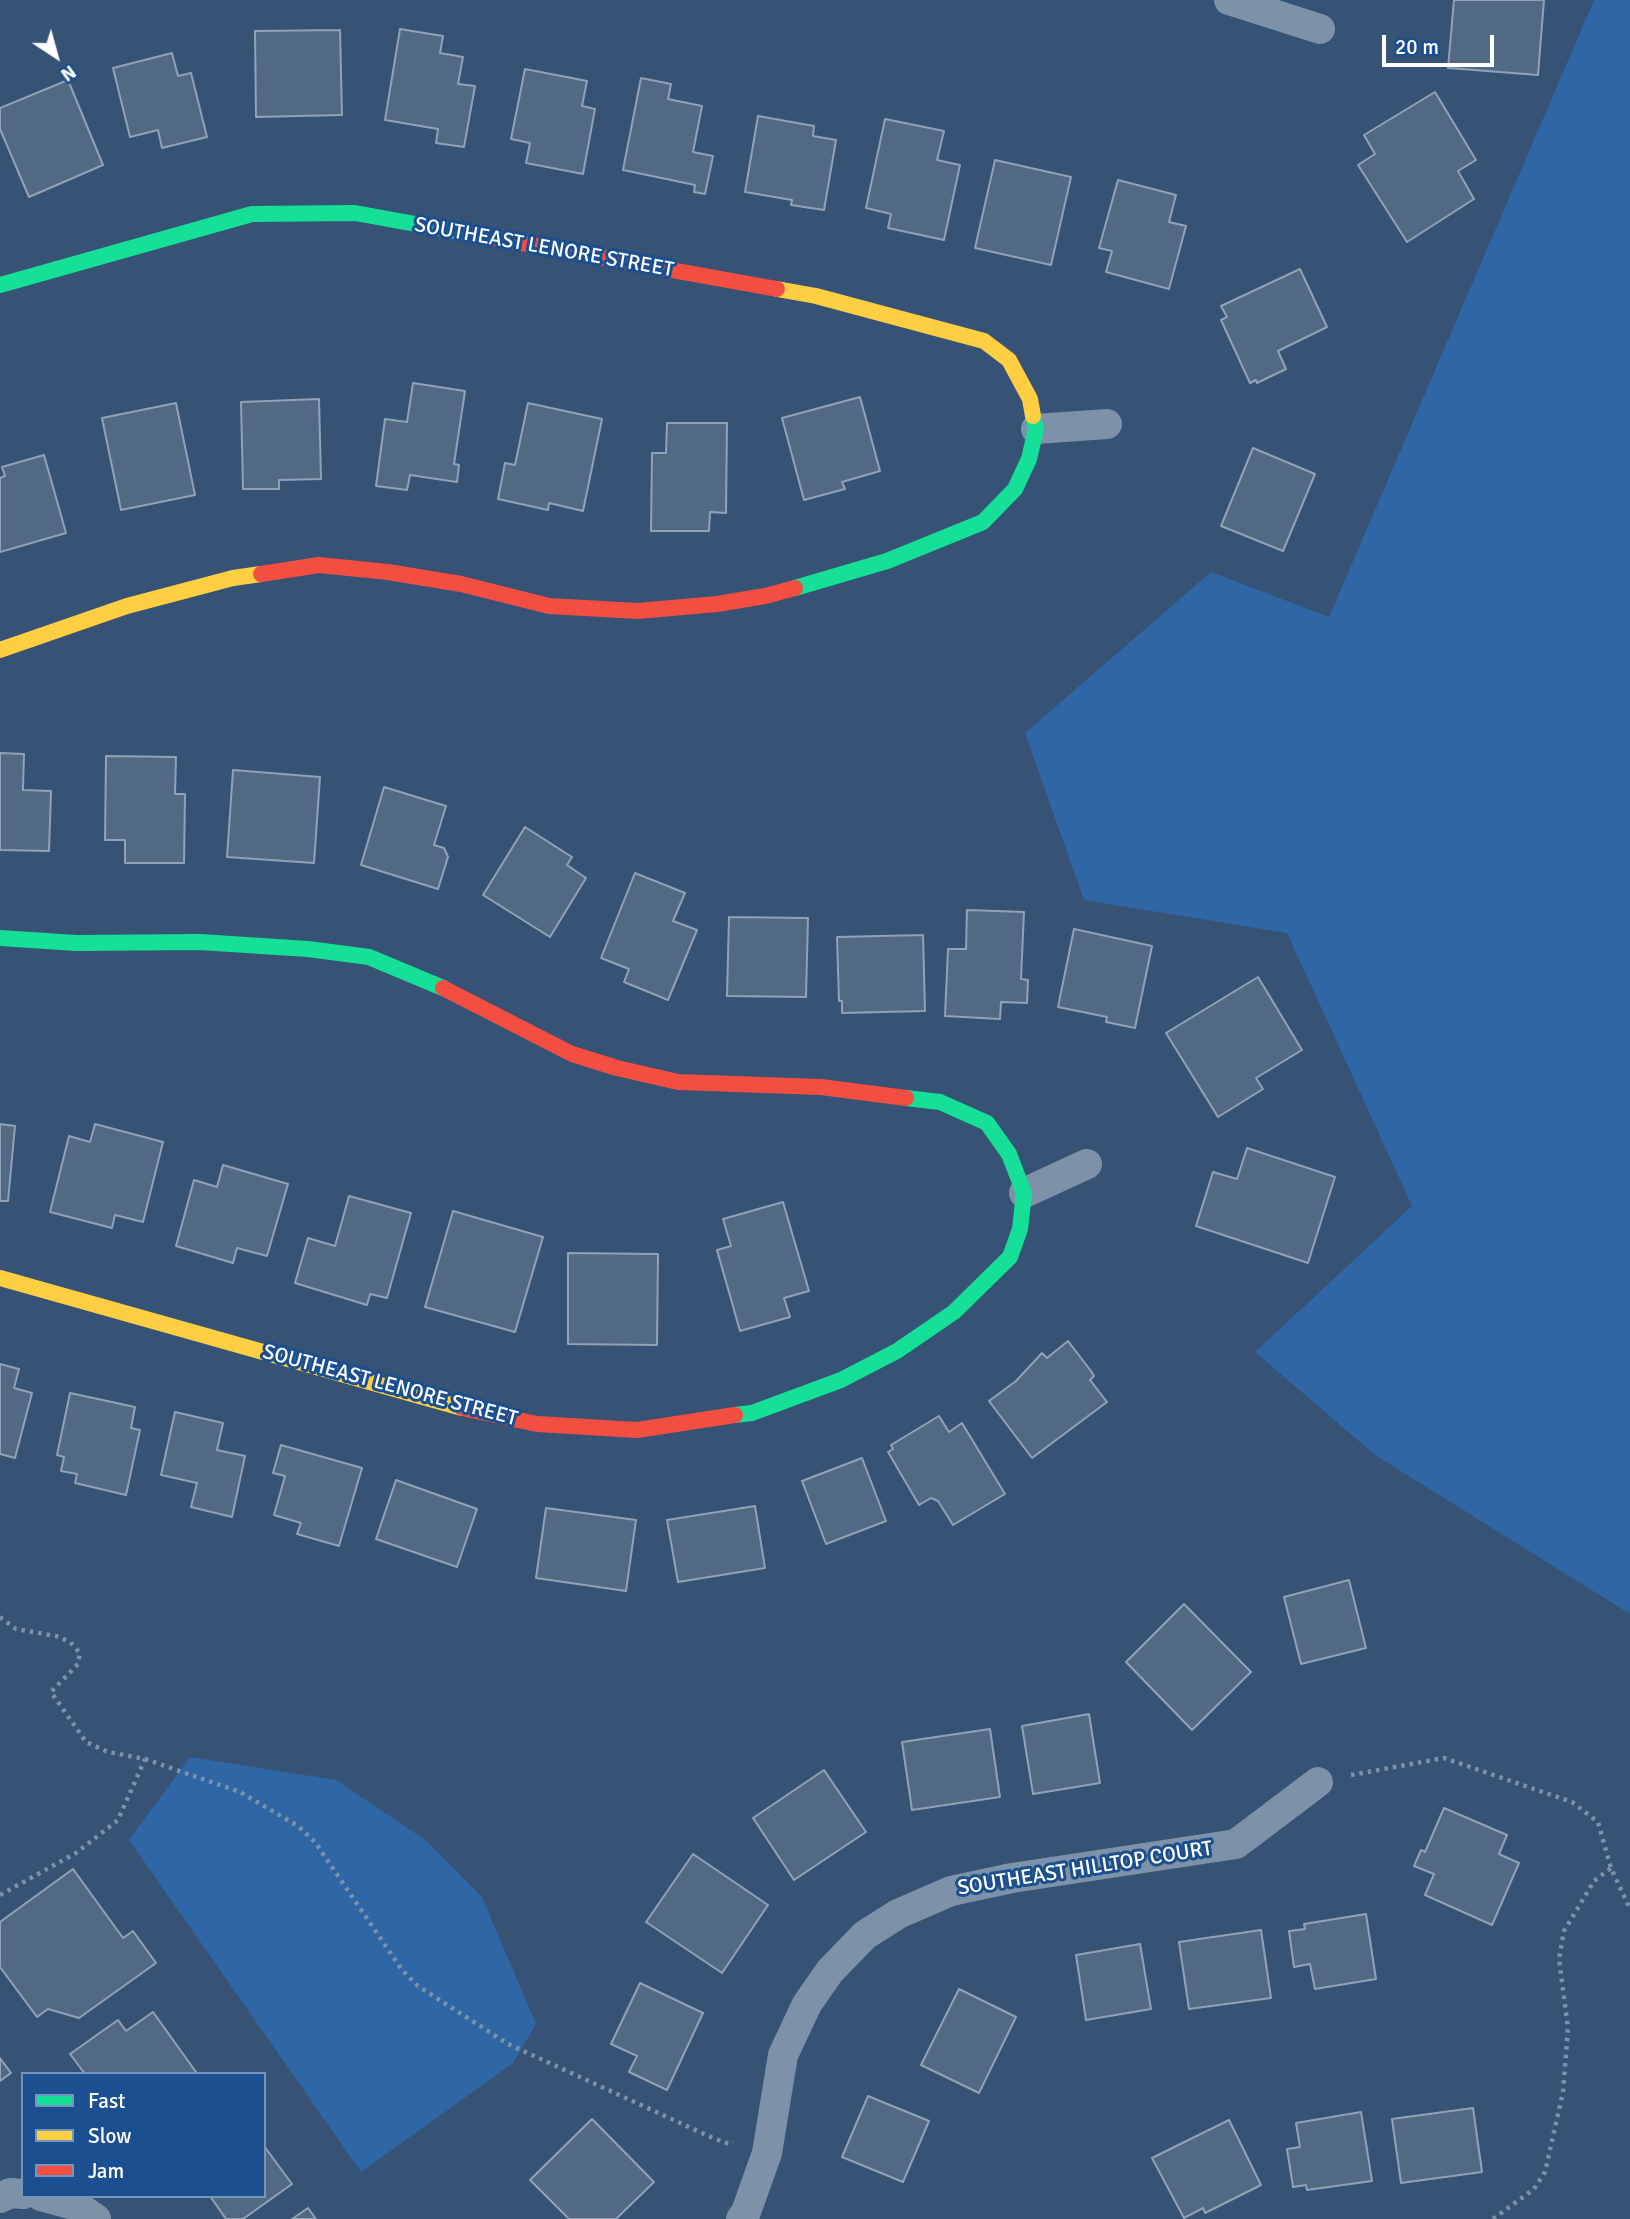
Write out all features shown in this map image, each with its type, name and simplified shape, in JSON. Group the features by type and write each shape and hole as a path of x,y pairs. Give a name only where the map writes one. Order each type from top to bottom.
{"street":[{"path":"1229,0 1321,29"},
{"name":"SOUTHEAST LENORE STREET","path":"0,285 252,214 355,213 816,296 984,341 1009,360 1030,399 1036,429 1028,459 1015,489 983,522 887,561 765,596 691,607 638,611 549,606 461,584 388,572 319,565 233,578 127,606 0,650"},
{"path":"1036,429 1107,424"},
{"name":"SOUTHEAST LENORE STREET","path":"0,938 76,943 200,942 308,949 369,957 422,978 572,1054 617,1068 678,1082 821,1087 940,1102 987,1123 1009,1154 1024,1193 1020,1229 1010,1257 954,1312 897,1351 841,1380 752,1413 637,1430 537,1424 486,1415 0,1278"},
{"path":"1024,1193 1087,1164"},
{"name":"SOUTHEAST HILLTOP COURT","path":"741,2219 746,2213 767,2153 783,2055 807,2004 830,1971 865,1935 898,1914 951,1891 1012,1878 1236,1844 1318,1782"},
{"path":"0,2197 10,2193 21,2194"},
{"path":"48,2198 77,2206 96,2219"}],"path":[{"path":"0,1617 16,1629 56,1636 70,1642 80,1653 78,1664 51,1692 86,1742 108,1752 145,1759 240,1792 298,1826 315,1842 402,1970 418,1986 508,2044 729,2144"},
{"path":"1318,1782 1444,1758 1572,1802 1598,1822 1611,1868 1630,1909"},
{"path":"0,1895 76,1853 118,1820 145,1759"},
{"path":"1493,2219 1534,2189 1545,2172 1563,2092 1568,2028 1559,1959 1564,1931 1594,1881 1611,1868"}],"shaded area":[{"path":"1594,0 1630,0 1630,1614 1375,1455 1255,1352 1412,1206 1287,933 1084,900 1025,733 1211,572 1329,617"},
{"path":"190,1757 336,1780 427,1841 482,1897 536,2024 513,2063 361,2172 129,1840"}],"building":[{"path":"1454,0 1544,0 1538,75 1448,68"},
{"path":"400,29 443,36 440,53 463,57 458,84 475,86 464,147 436,143 438,129 385,120"},
{"path":"340,30 342,115 256,117 255,31"},
{"path":"172,53 178,76 191,73 207,137 162,148 158,130 130,137 113,68"},
{"path":"525,69 587,81 582,106 595,109 583,174 526,163 530,143 511,139"},
{"path":"641,78 671,84 668,99 702,106 693,152 713,156 705,194 694,192 695,185 623,170"},
{"path":"68,80 103,165 29,197 0,129 0,108"},
{"path":"1435,92 1476,160 1458,171 1474,199 1407,242 1358,165 1375,154 1364,135"},
{"path":"758,116 814,126 813,136 836,140 824,210 791,205 792,200 745,192"},
{"path":"885,119 944,131 937,160 960,165 944,240 888,228 891,214 866,208"},
{"path":"995,160 1071,177 1051,265 975,248"},
{"path":"1118,180 1176,195 1169,222 1186,226 1169,289 1106,272 1112,251 1099,248"},
{"path":"1300,269 1327,327 1278,351 1286,369 1257,383 1256,380 1250,383 1221,320 1227,317 1221,306"},
{"path":"413,383 465,391 454,464 459,465 457,482 410,475 407,490 376,486 385,419 407,422"},
{"path":"860,397 880,471 842,482 845,489 804,500 782,418"},
{"path":"319,399 321,479 279,480 279,489 243,489 241,402"},
{"path":"176,403 195,495 121,510 102,418"},
{"path":"528,403 602,419 583,511 549,503 548,510 498,499 505,463 515,465"},
{"path":"667,423 727,423 726,513 710,512 709,531 651,531 652,453 666,453"},
{"path":"1253,448 1315,474 1283,551 1221,526"},
{"path":"44,455 66,533 0,552 0,478 5,476 2,467"},
{"path":"0,753 24,754 23,790 51,791 49,851 0,850"},
{"path":"106,756 176,757 175,794 185,794 184,863 125,863 125,840 105,840"},
{"path":"233,770 320,777 314,863 227,857"},
{"path":"384,787 446,806 434,845 444,848 448,857 438,889 361,865"},
{"path":"525,827 572,857 567,865 586,878 550,937 483,895"},
{"path":"635,873 685,893 673,921 697,930 668,1000 624,982 629,969 601,958"},
{"path":"967,910 1024,912 1021,979 1028,980 1027,1003 1001,1002 1000,1019 945,1016 948,949 966,949"},
{"path":"729,917 808,918 806,997 727,996"},
{"path":"1074,929 1152,946 1135,1028 1106,1022 1107,1017 1058,1007"},
{"path":"923,935 925,1011 842,1013 842,1001 839,1001 837,937"},
{"path":"1258,977 1302,1050 1256,1078 1263,1089 1218,1117 1166,1033"},
{"path":"0,1124 15,1126 8,1201 0,1201"},
{"path":"95,1124 163,1142 143,1222 115,1215 112,1228 50,1212 69,1136 90,1142"},
{"path":"1247,1148 1335,1177 1308,1263 1196,1226 1213,1172 1237,1179"},
{"path":"223,1165 288,1184 267,1256 237,1248 233,1263 176,1246 194,1180 217,1187"},
{"path":"349,1196 411,1213 387,1298 370,1294 367,1305 295,1283 308,1238 335,1246"},
{"path":"783,1202 809,1291 784,1298 790,1317 740,1331 717,1250 731,1246 723,1219"},
{"path":"453,1211 543,1237 515,1332 425,1307"},
{"path":"568,1253 658,1254 657,1345 568,1344"},
{"path":"1068,1341 1091,1371 1094,1376 1090,1380 1107,1402 1032,1458 989,1401 1016,1381 1042,1353 1047,1358"},
{"path":"0,1364 19,1369 14,1388 32,1393 15,1458 0,1454"},
{"path":"70,1393 135,1407 131,1428 140,1430 126,1495 75,1483 77,1474 61,1471 64,1457 57,1455"},
{"path":"175,1412 223,1423 217,1450 245,1456 232,1517 191,1507 197,1483 161,1475"},
{"path":"939,1416 949,1432 962,1423 1005,1494 953,1525 938,1501 931,1498 919,1505 888,1452 893,1449 891,1445"},
{"path":"281,1445 362,1468 339,1546 297,1534 301,1523 274,1515 285,1476 273,1473"},
{"path":"862,1458 886,1521 826,1544 802,1481"},
{"path":"396,1480 477,1509 457,1567 376,1539"},
{"path":"755,1506 765,1568 678,1582 667,1520"},
{"path":"546,1508 636,1520 626,1591 536,1578"},
{"path":"1349,1580 1366,1648 1301,1664 1284,1597"},
{"path":"1184,1604 1251,1672 1192,1730 1126,1662"},
{"path":"1089,1714 1100,1783 1033,1794 1022,1726"},
{"path":"990,1729 1000,1797 912,1810 902,1742"},
{"path":"824,1770 866,1832 794,1880 753,1818"},
{"path":"1444,1808 1507,1835 1499,1854 1519,1863 1492,1925 1425,1895 1434,1874 1414,1866 1421,1850 1425,1852"},
{"path":"693,1854 768,1905 722,1973 646,1922"},
{"path":"73,1869 123,1938 133,1931 156,1963 79,2018 48,2009 37,2017 0,1967 0,1922"},
{"path":"1366,1914 1376,1979 1315,1989 1310,1964 1294,1967 1289,1931 1305,1929 1304,1924"},
{"path":"1261,1930 1271,1998 1189,2009 1179,1942"},
{"path":"1140,1944 1151,2009 1086,2020 1076,1955"},
{"path":"640,1983 703,2013 667,2090 629,2072 637,2056 611,2044"},
{"path":"959,1989 1016,2017 979,2093 921,2065"},
{"path":"153,2012 196,2072 84,2072 70,2054 118,2020 126,2031"},
{"path":"0,2058 11,2073 0,2081"},
{"path":"868,2096 929,2121 903,2182 842,2157"},
{"path":"1473,2108 1482,2172 1401,2183 1392,2119"},
{"path":"1361,2112 1372,2181 1307,2190 1306,2185 1293,2187 1287,2149 1300,2147 1296,2123"},
{"path":"592,2119 654,2182 616,2219 569,2219 530,2180"},
{"path":"1229,2120 1261,2185 1205,2213 1203,2208 1184,2218 1152,2158"},
{"path":"266,2149 292,2184 243,2219 226,2219 211,2198 266,2198"},
{"path":"308,2208 316,2219 292,2219"}],"traffic: fast":[{"path":"0,285 252,214 355,213 471,234"},
{"path":"795,588 887,561 983,522 1015,489 1029,459 1036,429 1033,416"},
{"path":"0,938 76,943 200,942 308,949 369,957 443,988"},
{"path":"735,1415 752,1413 841,1380 897,1351 954,1312 1010,1257 1020,1229 1024,1193 1009,1154 987,1123 940,1102 906,1098"}],"traffic: slow":[{"path":"777,289 816,296 984,341 1009,360 1030,399 1033,416"},
{"path":"0,650 127,606 233,578 261,574"},
{"path":"0,1278 462,1408"}],"traffic: jam":[{"path":"471,234 777,289"},
{"path":"261,574 319,565 388,572 461,584 549,606 638,611 717,604 795,588"},
{"path":"443,988 572,1054 617,1068 678,1082 821,1087 906,1098"},
{"path":"462,1408 537,1424 637,1430 735,1415"}]}
